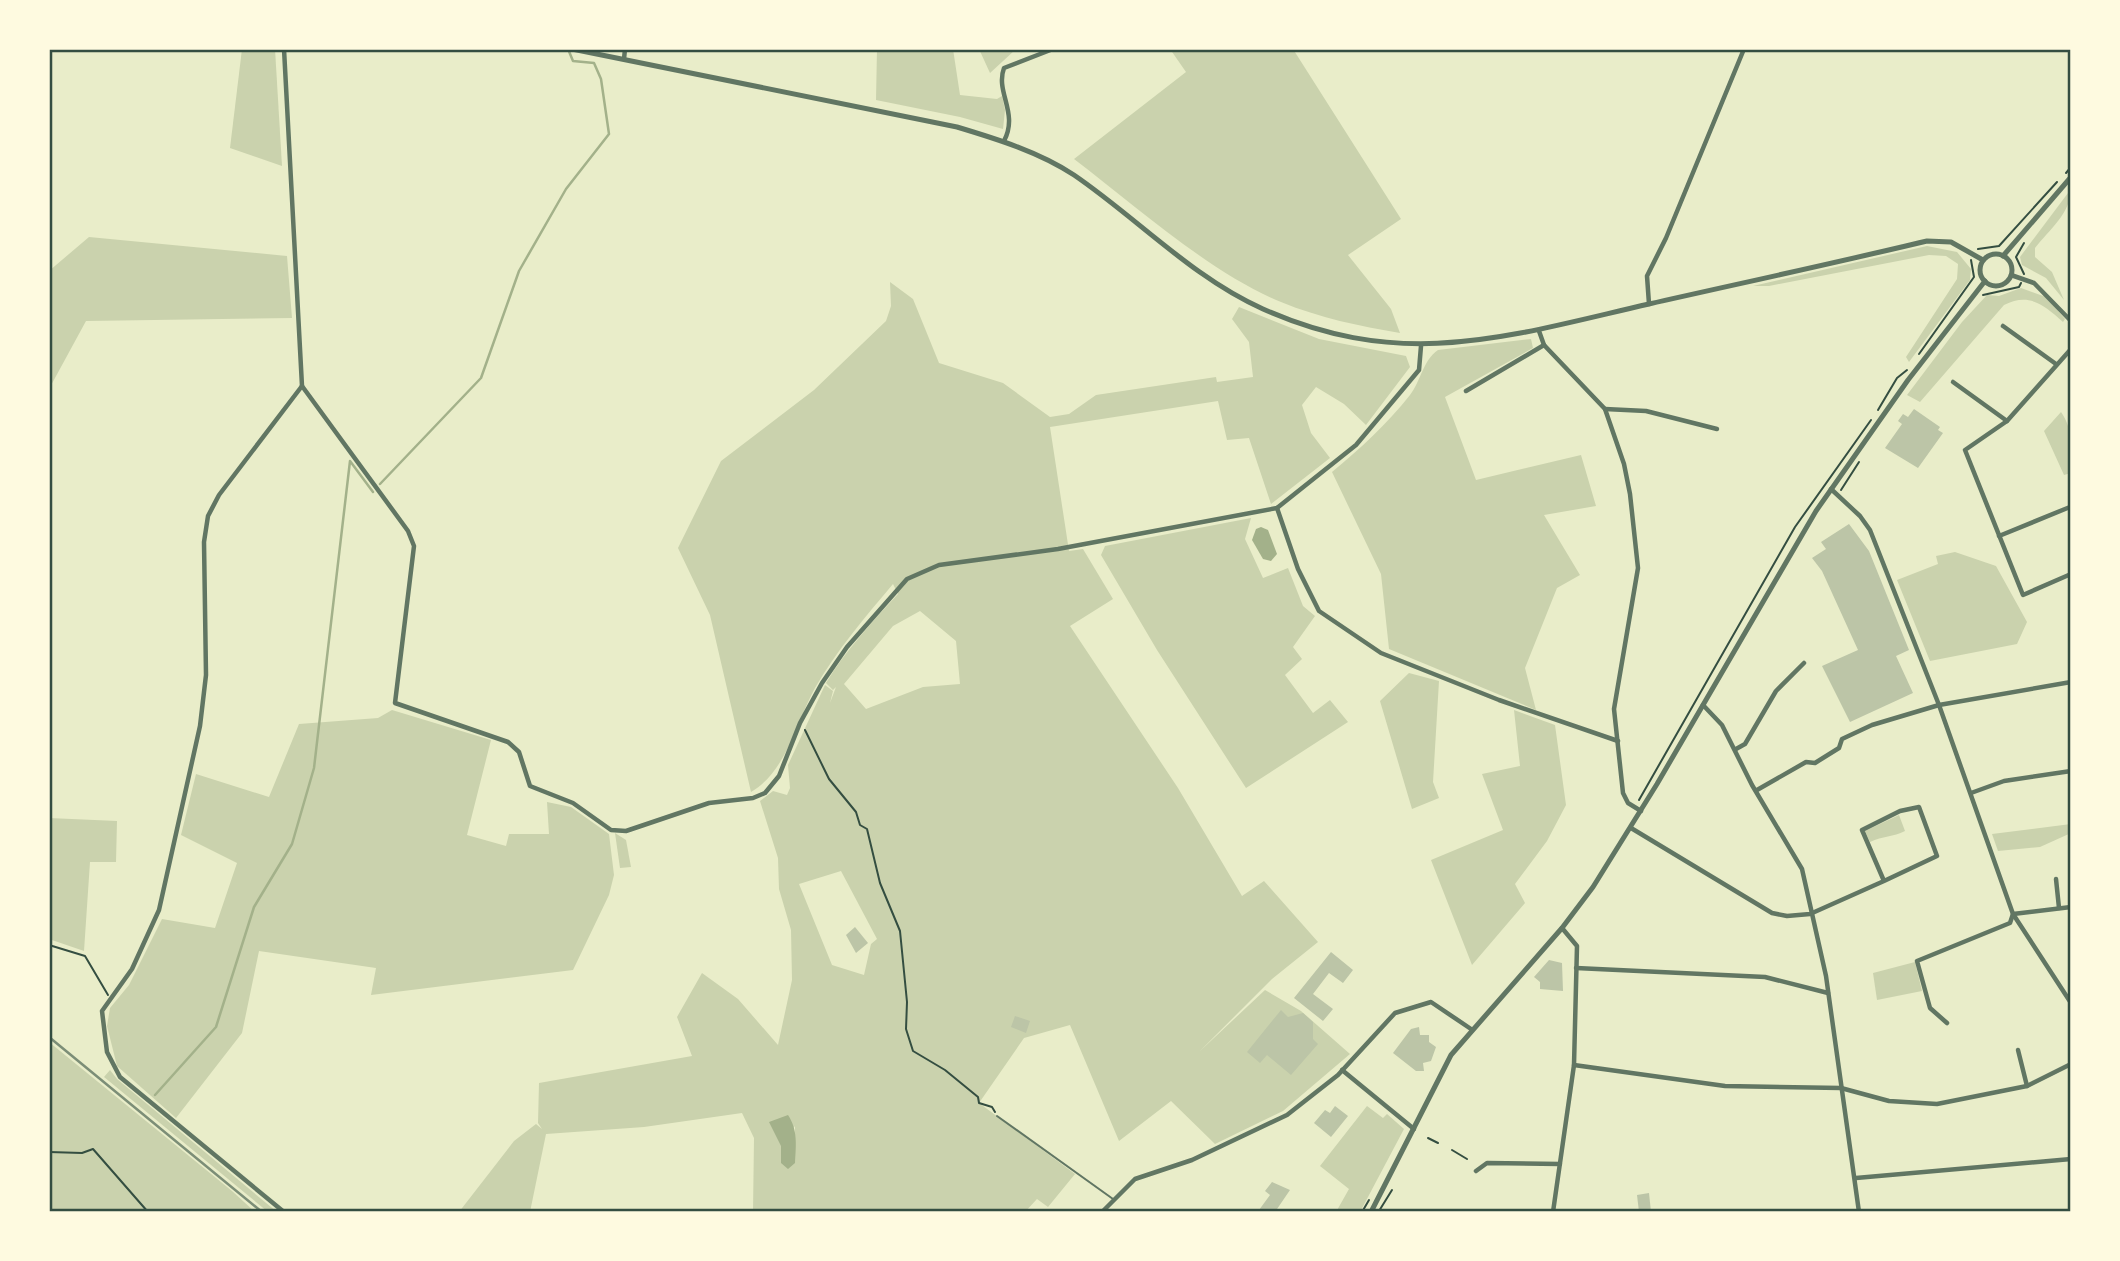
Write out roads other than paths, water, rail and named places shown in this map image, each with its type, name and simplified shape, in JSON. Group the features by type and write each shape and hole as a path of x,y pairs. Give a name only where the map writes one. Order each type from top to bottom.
{"street":[{"path":"284,49 302,386 408,531 414,546 395,703 508,743 519,752 530,786 573,803 611,830 626,831 709,803 753,798 765,793 779,776 800,723 847,646 906,579 926,568 1014,553 1058,549 1276,508 1356,445 1419,370 1421,346"},
{"path":"574,49 957,127 1004,141 1072,174 1208,277 1264,310 1324,331 1385,344 1421,346 1486,341 1532,333 1927,241 1951,242 1983,260"},
{"path":"624,58 625,49"},
{"path":"1004,141 1010,123 1001,82 1004,68 1053,49"},
{"path":"1650,304 1647,276 1666,238 1744,49"},
{"path":"2003,256 2071,177"},
{"path":"1985,281 1980,269 1983,260 1995,254 2003,256 2011,266 2011,275"},
{"path":"1985,281 1999,285 2011,275"},
{"path":"2011,275 2034,283 2071,321"},
{"path":"1371,1212 1451,1055 1562,928 1631,828 1831,489 1908,380 1985,281"},
{"path":"2003,326 2056,364"},
{"path":"1539,331 1544,345 1605,409 1626,474 1638,568 1629,632 1615,694 1622,793 1628,803 1641,811"},
{"path":"1466,391 1544,345"},
{"path":"2070,577 2023,595 1965,450 2007,421 2071,349"},
{"path":"1953,382 2007,421"},
{"path":"284,1212 115,1071 102,1031 102,1011 132,969 159,910 200,726 206,676 204,542 208,516 219,495 302,386"},
{"path":"1605,409 1646,411 1717,429"},
{"path":"1831,489 1870,530 1939,705 2013,914 2071,1003"},
{"path":"1999,536 2070,506"},
{"path":"1276,508 1298,569 1320,611 1370,646 1395,661 1618,741"},
{"path":"1736,749 1745,744 1776,691 1804,663"},
{"path":"1757,790 1806,761 1815,763 1839,748 1842,739 1872,725 1939,705 2071,682"},
{"path":"1702,705 1714,714 1736,749 1802,869 1826,976 1859,1212"},
{"path":"1971,793 2004,781 2071,771"},
{"path":"1631,828 1772,913 1787,916 1810,914 1884,881 1937,856 1919,807 1900,811 1862,830 1884,881"},
{"path":"2056,879 2059,908"},
{"path":"2013,914 2071,907"},
{"path":"1947,1023 1930,1009 1917,961 2010,923 2013,914"},
{"path":"1553,1212 1574,1065 1574,940 1562,928"},
{"path":"1576,968 1766,977 1828,993"},
{"path":"1102,1212 1135,1179 1192,1160 1287,1115 1342,1070 1395,1013 1416,1005 1435,1003 1471,1029"},
{"path":"2018,1050 2027,1086"},
{"path":"1574,1065 1725,1086 1841,1088 1889,1101 1937,1104 2027,1086 2071,1064"},
{"path":"1342,1070 1414,1129"},
{"path":"1856,1178 2071,1159"},
{"path":"1476,1171 1487,1163 1560,1164"}],"lane":[{"path":"997,1116 1114,1200"}],"waterway":[{"path":"380,484 481,378 519,271 566,189 609,134 601,79 594,63 573,61 568,49"},
{"path":"155,1095 216,1027 254,907 292,844 314,768 350,461 373,492"}],"railway":[{"path":"49,1037 262,1212"}]}
